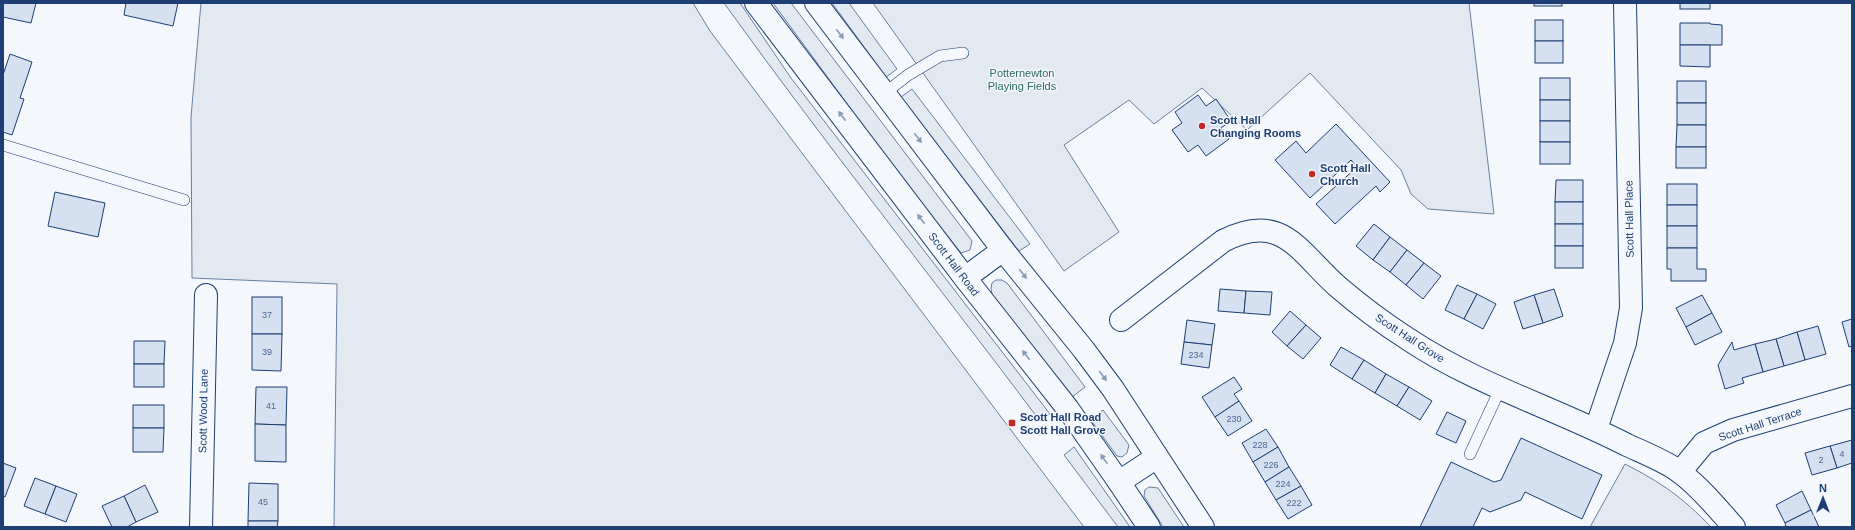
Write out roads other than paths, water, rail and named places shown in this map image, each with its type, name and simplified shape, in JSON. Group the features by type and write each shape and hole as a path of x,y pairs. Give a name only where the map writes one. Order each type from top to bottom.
{"main road":[{"name":"Scott Hall Road","path":"756,3 965,278 1068,409 1120,482 1148,527"},
{"path":"816,3 1003,250 1084,350 1113,390 1203,527"},
{"name":"Scott Hall Place","path":"1596,429 1625,343 1630,308 1625,3"},
{"name":"Scott Hall Grove","path":"1121,320 1223,241 1239,232 1257,230 1276,233 1292,242 1305,252 1337,285 1389,326 1436,357 1596,429 1680,472 1734,527"},
{"path":"965,278 1003,250"},
{"name":"Scott Wood Lane","path":"201,527 206,294"},
{"name":"Scott Hall Terrace","path":"1680,472 1704,443 1733,430 1852,396"},
{"path":"1120,482 1157,456"}],"lane":[{"path":"885,94 908,75 940,56 963,53"},
{"path":"3,145 184,200"},
{"path":"1470,454 1501,387"}],"place":[{"name":"Scott Hall Changing Rooms","path":"1202,126"},
{"name":"Scott Hall Church","path":"1312,174"},
{"name":"Scott Hall Road Scott Hall Grove","path":"1012,423"}],"park label":[{"name":"Potternewton Playing Fields","path":"1022,79"}]}
